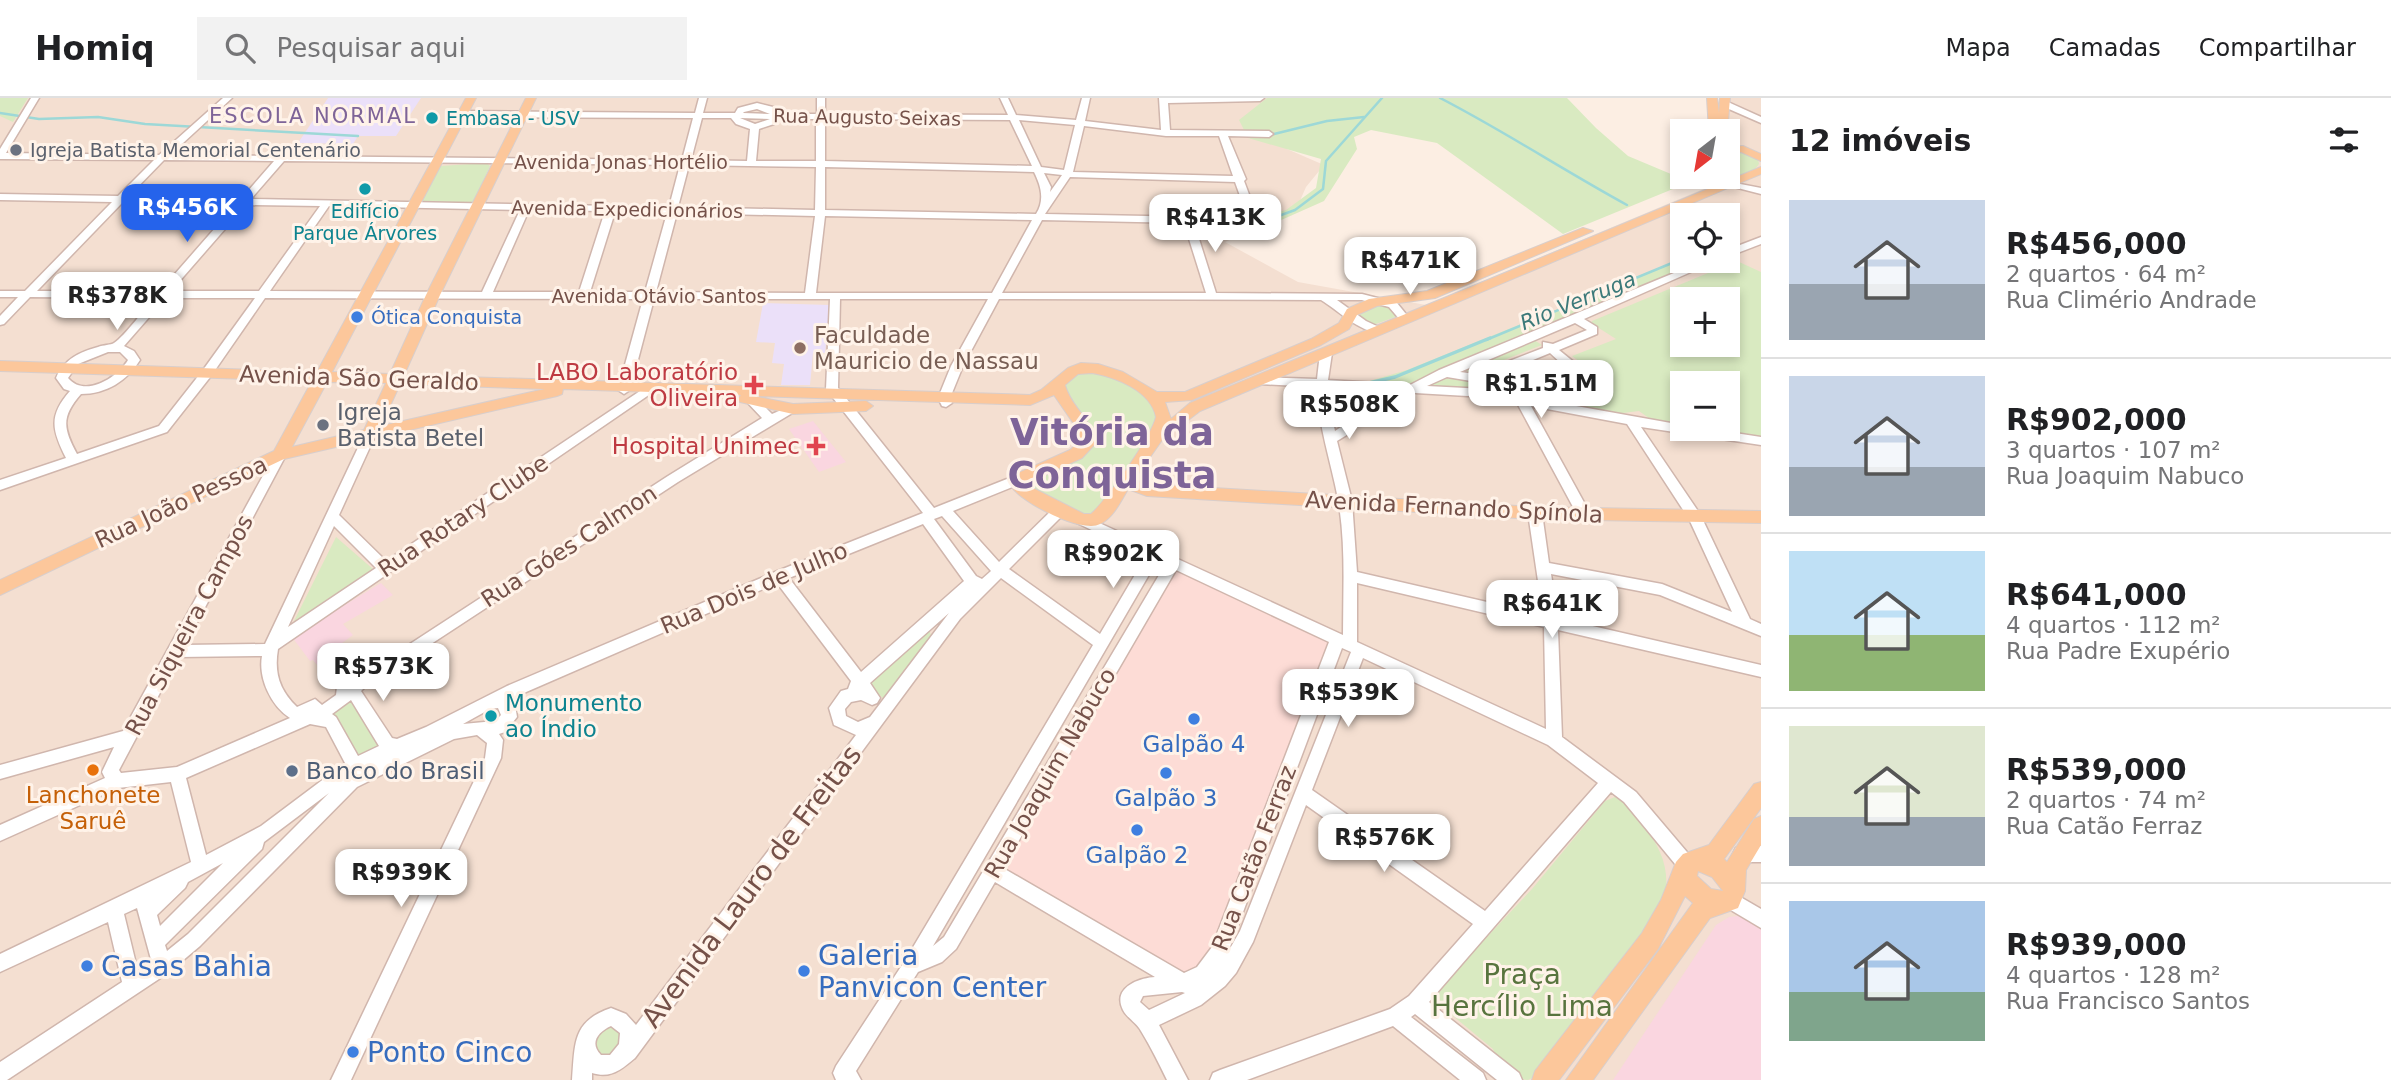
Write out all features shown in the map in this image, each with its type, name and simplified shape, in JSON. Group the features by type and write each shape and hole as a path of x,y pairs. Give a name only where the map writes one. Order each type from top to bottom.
{"main road":[{"name":"Rua Siqueira Campos","path":"280,455 471,98"},
{"path":"369,436 497,161 531,98"},
{"path":"1712,98 1714,119"},
{"path":"1724,119 1725,101"},
{"path":"1740,181 1761,170"},
{"path":"1156,397 1187,397 1338,331 1360,306 1430,295 1692,189"},
{"path":"1057,384 1062,400 1086,429 1085,447 1022,478 1021,490 1082,520 1099,517 1155,440 1195,407 1721,189"},
{"name":"Avenida São Geraldo","path":"0,366 320,377 526,390"},
{"path":"752,396 793,409 945,401 1035,400 1047,395 1070,370 1090,368 1122,377 1156,397 1163,407 1164,417 1155,440"},
{"path":"526,390 635,388 718,391 752,396 834,395 1044,407 1079,419"},
{"name":"Rua João Pessoa","path":"0,588 280,455 369,436 526,390"},
{"name":"Avenida Fernando Spínola","path":"1127,477 1135,487 1147,490 1535,513 1761,517"},
{"path":"1544,1080 1650,941 1689,865 1716,852 1761,791"},
{"path":"1578,1080 1693,921 1702,910 1726,896 1752,854 1761,826"},
{"path":"1689,865 1722,870 1726,896"},
{"path":"1689,865 1693,890 1726,896"}],"street":[{"path":"0,156 35,98"},
{"path":"0,322 160,159 228,98"},
{"path":"635,388 648,296 703,98"},
{"path":"810,296 820,212 821,98"},
{"path":"1004,98 1046,187 1042,211"},
{"path":"945,401 957,366 1042,211 1068,173 1086,98"},
{"path":"1166,133 1163,100 1260,98"},
{"path":"1725,101 1761,120"},
{"path":"758,102 774,110 777,116 768,125 755,127 737,122 735,115 758,102"},
{"name":"Rua Augusto Seixas","path":"464,114 1012,119 1079,122 1166,133 1269,134"},
{"path":"751,163 755,127"},
{"path":"1223,134 1241,178"},
{"name":"Avenida Jonas Hortélio","path":"0,156 822,164 1037,169 1068,173 1241,178"},
{"path":"116,348 281,159"},
{"path":"1748,177 1761,189"},
{"name":"Avenida Expedicionários","path":"0,197 671,211 1042,211 1188,220 1254,221 1241,178"},
{"path":"1740,185 1761,189"},
{"path":"0,485 163,429 207,373 326,204"},
{"path":"486,295 526,207"},
{"path":"583,296 611,209"},
{"path":"1188,220 1212,297"},
{"path":"1740,249 1761,240"},
{"path":"1410,389 1455,367 1682,273"},
{"name":"Avenida Otávio Santos","path":"0,294 1362,297 1385,301"},
{"path":"835,297 830,386 834,395 933,513 977,582"},
{"name":"Avenida Otávio Santos","path":"1318,297 1340,305 1350,317 1377,330"},
{"path":"1385,301 1398,307 1405,319"},
{"path":"1443,373 1465,377 1491,374 1593,332 1593,328 1575,318"},
{"path":"1517,393 1571,366 1535,335"},
{"path":"116,348 132,354 134,360 130,370 105,385 77,391 65,385 62,379 68,367 100,350 116,348"},
{"name":"Rua Catão Ferraz","path":"1146,1020 1208,990 1231,969 1304,794 1349,646 1351,576 1345,502 1322,386 1326,354"},
{"path":"1455,367 1465,377"},
{"path":"1491,374 1517,393 1584,514"},
{"path":"1260,380 1322,386 1517,393 1631,421 1761,441"},
{"name":"Rua Rotary Clube","path":"271,647 386,568 635,388"},
{"path":"74,461 58,426 61,411 77,391"},
{"path":"752,396 770,419"},
{"path":"1326,408 1354,413 1398,413"},
{"name":"Rua Góes Calmon","path":"349,691 770,419 793,409"},
{"path":"1332,439 1346,430 1354,413"},
{"path":"1631,421 1695,517 1745,624"},
{"path":"276,731 287,722 287,708 268,667 271,647 369,436"},
{"name":"Rua Siqueira Campos","path":"117,781 110,772 112,767 280,455"},
{"name":"Rua Dois de Julho","path":"267,832 355,766 392,746 780,576 1022,478"},
{"name":"Avenida Lauro de Freitas","path":"846,696 968,587 998,569 1060,510"},
{"path":"933,513 998,569 1102,643"},
{"path":"1535,513 1551,621 1554,740"},
{"path":"332,516 386,568"},
{"path":"1082,520 1554,740 1610,781 1647,815 1689,865"},
{"name":"Rua Joaquim Nabuco","path":"847,1076 1154,555"},
{"name":"Rua Joaquim Nabuco","path":"912,965 945,950 1172,564"},
{"path":"1543,567 1662,590 1761,630"},
{"path":"780,576 878,704 874,722 857,729 839,720 837,708 846,696 861,693 871,696"},
{"path":"1351,576 1761,671"},
{"name":"Avenida Lauro de Freitas","path":"605,1080 977,582"},
{"name":"Rua Catão Ferraz","path":"1185,984 1205,971 1219,953 1349,646"},
{"path":"175,651 271,647"},
{"path":"287,708 296,714 304,713 337,694 349,691"},
{"path":"0,833 117,781 177,774 315,717 333,707 349,691"},
{"path":"349,691 359,699 392,746"},
{"path":"0,1073 162,967 194,940 351,782 452,732 485,731 499,727 509,717 507,705 500,701 486,704 476,716 485,731 497,747 494,758 341,1080"},
{"path":"315,717 331,722 355,766 372,771"},
{"path":"0,772 129,736"},
{"path":"177,774 195,869"},
{"path":"1220,1080 1395,1016 1416,1003 1610,781"},
{"path":"1304,794 1486,923"},
{"path":"0,963 106,914 145,905 195,869 267,832"},
{"path":"156,942 267,832"},
{"path":"992,871 1185,984"},
{"path":"1726,896 1761,919"},
{"path":"145,905 162,967"},
{"path":"106,914 133,988"},
{"path":"1178,1080 1146,1020 1130,1006 1130,997 1140,987 1185,984"},
{"path":"1416,1003 1511,1080"},
{"path":"1395,1016 1476,1080"},
{"path":"582,1080 584,1047 592,1026 611,1017 620,1019 628,1026 631,1036 624,1055 607,1066 597,1065 588,1058 584,1047"}],"shaded area":[{"path":"0,98 1275,98 1249,123 1287,149 1324,165 1306,187 1295,212 1225,242 1298,282 1426,305 1703,189 1740,189 1740,119 1722,119 1724,98 1761,98 1761,1080 0,1080"},
{"path":"328,98 421,98 396,136 358,136 353,144 298,143"},
{"name":"Faculdade Mauricio de Nassau","path":"763,303 830,305 825,353 813,353 810,385 781,385 784,364 772,363 775,343 756,342"},
{"name":"Hospital Unimec","path":"813,421 846,462 819,472 789,429"},
{"path":"1172,564 1337,641 1219,953 1185,984 992,871"},
{"path":"381,583 393,595 343,624 353,635 338,646 358,668 333,684 313,660 310,661 292,637"},
{"path":"1738,916 1761,927 1761,1080 1613,1080 1716,925 1729,917"}],"green space":[{"path":"0,98 28,98 13,122 0,116"},
{"path":"1267,98 1567,98 1628,156 1670,174 1670,189 1673,189 1563,234 1437,143 1371,130 1354,137 1357,149 1324,201 1263,228 1264,216 1286,210 1316,188 1321,159 1248,138 1239,120"},
{"path":"1740,151 1758,159 1759,164 1752,172 1742,177"},
{"path":"486,163 490,166 474,201 421,202 440,166"},
{"path":"1740,262 1761,272 1761,438 1740,435 1740,371 1670,371 1670,424 1653,421 1639,411 1615,414 1524,396 1566,375 1575,378 1592,371 1572,356 1616,339 1591,323 1670,289 1670,357 1740,357 1740,287 1674,287 1708,273 1740,273"},
{"path":"1670,264 1670,273 1673,273 1411,383 1368,385 1366,382 1407,370"},
{"path":"1382,304 1389,306 1396,314 1395,317 1373,325 1356,318 1357,313"},
{"path":"1534,340 1542,345 1471,373 1462,371"},
{"path":"1080,368 1122,377 1164,412 1094,520 1020,482 1087,444 1058,391"},
{"path":"1440,379 1459,379 1511,392 1423,386"},
{"path":"336,537 374,570 291,627"},
{"path":"928,628 931,635 884,699 864,681"},
{"path":"349,692 386,748 356,762 330,719 335,708"},
{"name":"Praça Hercílio Lima","path":"1615,797 1634,812 1660,852 1666,880 1664,903 1538,1075 1528,1080 1515,1078 1499,1066 1493,1049 1441,1006 1438,989 1532,889 1605,801"},
{"path":"601,1020 631,1036 607,1066 586,1035"}],"waterway":[{"path":"1270,219 1295,210 1323,189 1326,161 1382,98"},
{"name":"Rio Verruga","path":"1440,98 1627,205"},
{"path":"0,113 39,119 98,117 145,124 358,136"},
{"path":"1274,134 1327,121 1364,117"},
{"name":"Rio Verruga","path":"1486,340 1670,264"},
{"name":"Rio Verruga","path":"1369,383 1395,377 1490,338"}],"place":[{"name":"Embasa - USV","path":"432,118"},
{"name":"Igreja Batista Memorial Centenário","path":"16,150"},
{"name":"Edifício Parque Árvores","path":"365,189"},
{"name":"Ótica Conquista","path":"357,317"},
{"name":"Faculdade Mauricio de Nassau","path":"800,348"},
{"name":"LABO Laboratório Oliveira","path":"754,385"},
{"name":"Igreja Batista Betel","path":"323,425"},
{"name":"Hospital Unimec","path":"816,446"},
{"name":"Monumento ao Índio","path":"491,716"},
{"name":"Galpão 4","path":"1194,719"},
{"name":"Lanchonete Saruê","path":"93,770"},
{"name":"Banco do Brasil","path":"292,771"},
{"name":"Galpão 3","path":"1166,773"},
{"name":"Galpão 2","path":"1137,830"},
{"name":"Casas Bahia","path":"87,966"},
{"name":"Galeria Panvicon Center","path":"804,971"},
{"name":"Ponto Cinco","path":"353,1052"}],"district":[{"name":"ESCOLA NORMAL","path":"313,116"},
{"name":"Vitória da Conquista","path":"1112,454"}]}
